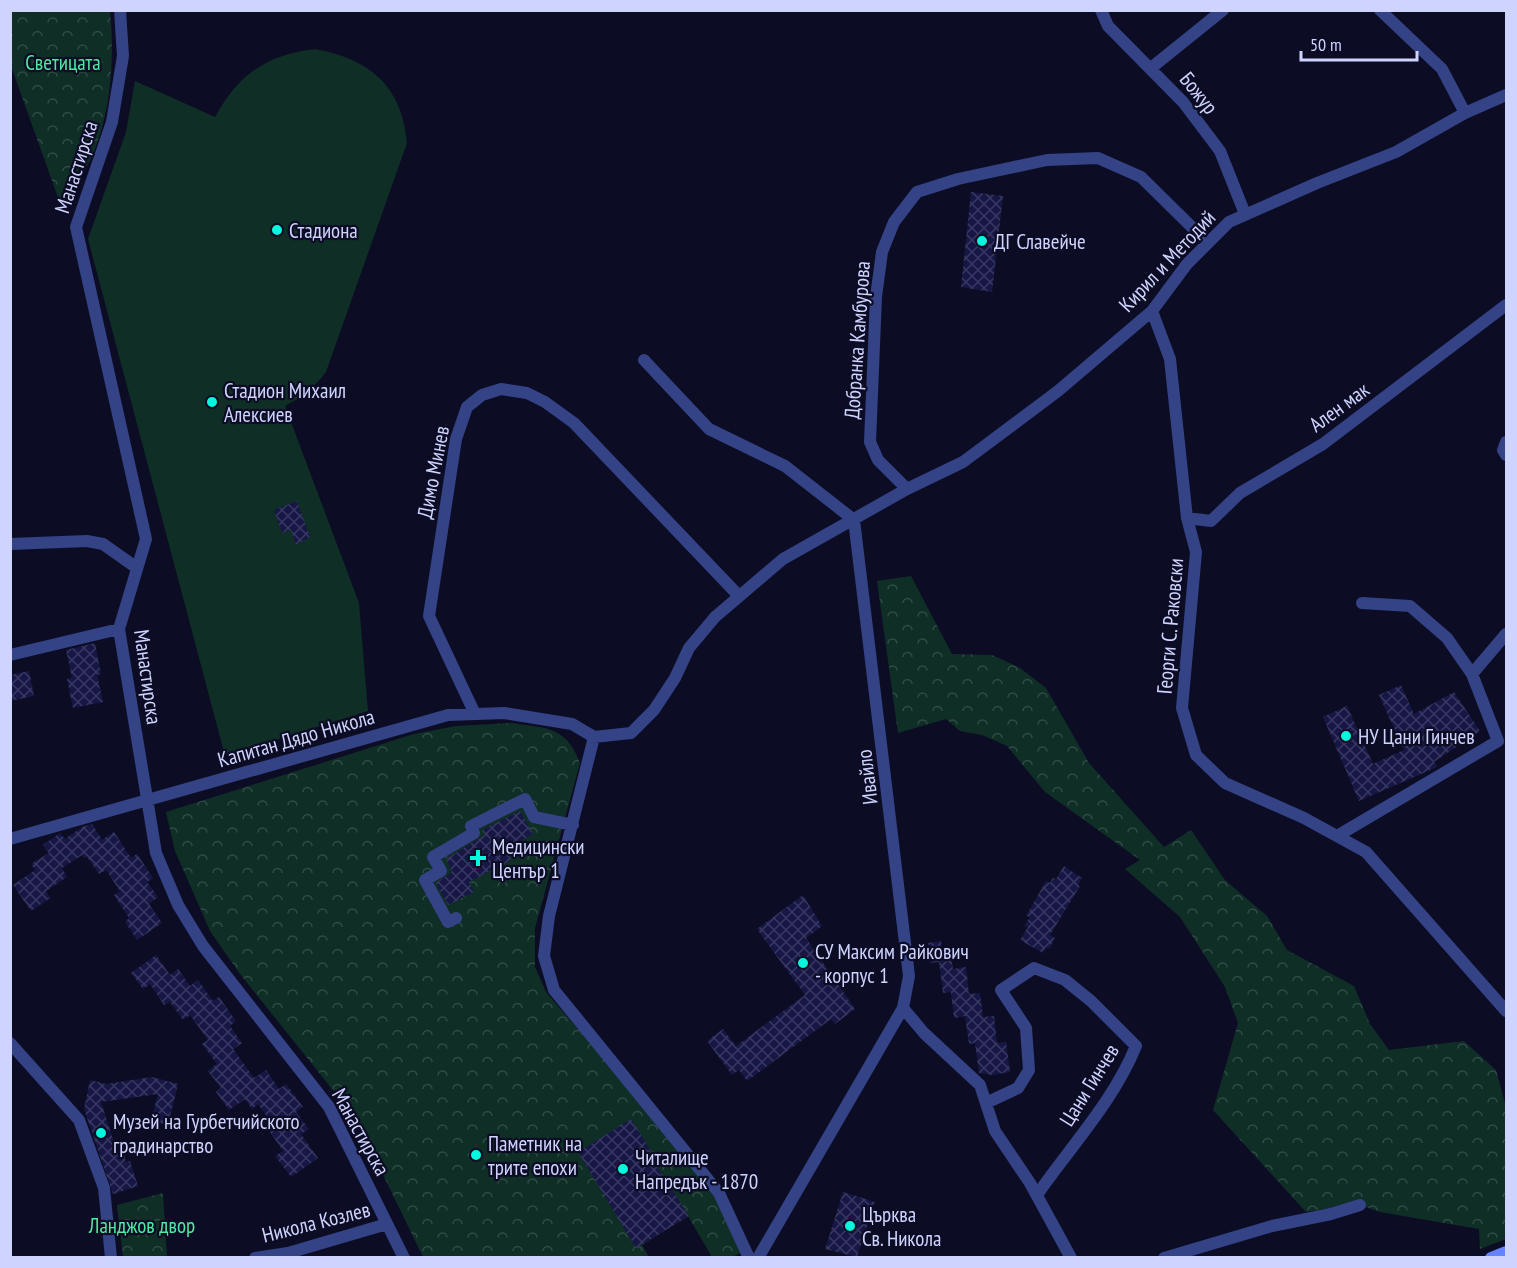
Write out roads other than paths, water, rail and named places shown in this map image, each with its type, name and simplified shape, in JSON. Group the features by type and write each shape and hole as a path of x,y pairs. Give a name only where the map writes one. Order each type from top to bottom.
{"street":[{"name":"Манастирска","path":"120,10 123,56 112,122 76,227 146,539 119,629 156,853 178,905 203,946 329,1107 404,1257"},
{"name":"Божур","path":"1101,10 1108,26 1183,102 1220,151 1245,214"},
{"path":"1151,68 1223,10"},
{"path":"1380,10 1443,69 1465,113"},
{"name":"Кирил и Методий","path":"854,520 907,489 963,462 1058,391 1152,311 1187,264 1229,222 1396,152 1465,113 1506,95"},
{"name":"Добранка Камбурова","path":"907,489 878,460 870,442 876,297 882,252 894,222 917,192 958,178 1047,160 1098,158 1141,177 1208,243"},
{"name":"Ален мак","path":"1187,518 1211,521 1240,493 1323,444 1506,305"},
{"name":"Георги С. Раковски","path":"1152,311 1170,359 1187,518 1196,552 1182,708 1196,755 1225,783 1304,818 1366,852 1506,1011"},
{"path":"644,360 709,429 784,466 854,520 783,559 715,617 689,648 675,678 654,710 631,733 594,737 549,916 544,956 554,990 719,1193 748,1257"},
{"name":"Димо Минев","path":"475,714 429,616 456,439 466,407 482,395 501,389 527,393 545,402 574,423 739,596"},
{"path":"1506,442 1503,450 1506,455"},
{"name":"Ивайло","path":"758,1257 903,1008 909,976 854,520"},
{"path":"10,544 87,541 103,544 137,568"},
{"path":"1337,836 1502,741 1472,674 1447,638 1410,606 1362,603"},
{"path":"10,655 119,629"},
{"path":"1472,674 1506,634"},
{"name":"Капитан Дядо Никола","path":"10,839 448,715 504,713 572,724 594,737"},
{"path":"456,918 448,922 425,880 441,871 434,857 474,833 471,826 525,799 534,817 573,825"},
{"name":"Цани Гинчев","path":"986,1103 1018,1088 1029,1070 1026,1028 1001,990 1034,968 1065,980 1107,1015 1136,1046 1128,1066 1085,1132 1066,1152 1037,1195"},
{"path":"903,1008 924,1033 980,1085 995,1131 1037,1195 1071,1257"},
{"path":"10,1043 79,1120 104,1188 111,1257"},
{"path":"1164,1257 1272,1226 1331,1214 1360,1205"},
{"name":"Никола Козлев","path":"255,1257 288,1253 387,1224"},
{"path":"1491,1257 1506,1252"}],"place":[{"name":"Стадиона","path":"277,230"},
{"name":"ДГ Славейче","path":"982,241"},
{"name":"Стадион Михаил Алексиев","path":"212,402"},
{"name":"НУ Цани Гинчев","path":"1346,736"},
{"name":"Медицински Център 1","path":"478,858"},
{"name":"СУ Максим Райкович - корпус 1","path":"803,963"},
{"name":"Музей на Гурбетчийското градинарство","path":"101,1133"},
{"name":"Паметник на трите епохи","path":"476,1155"},
{"name":"Читалище Напредък - 1870","path":"623,1169"},
{"name":"Църква Св. Никола","path":"850,1226"}],"park label":[{"name":"Светицата","path":"63,62"},
{"name":"Ланджов двор","path":"142,1225"}]}
